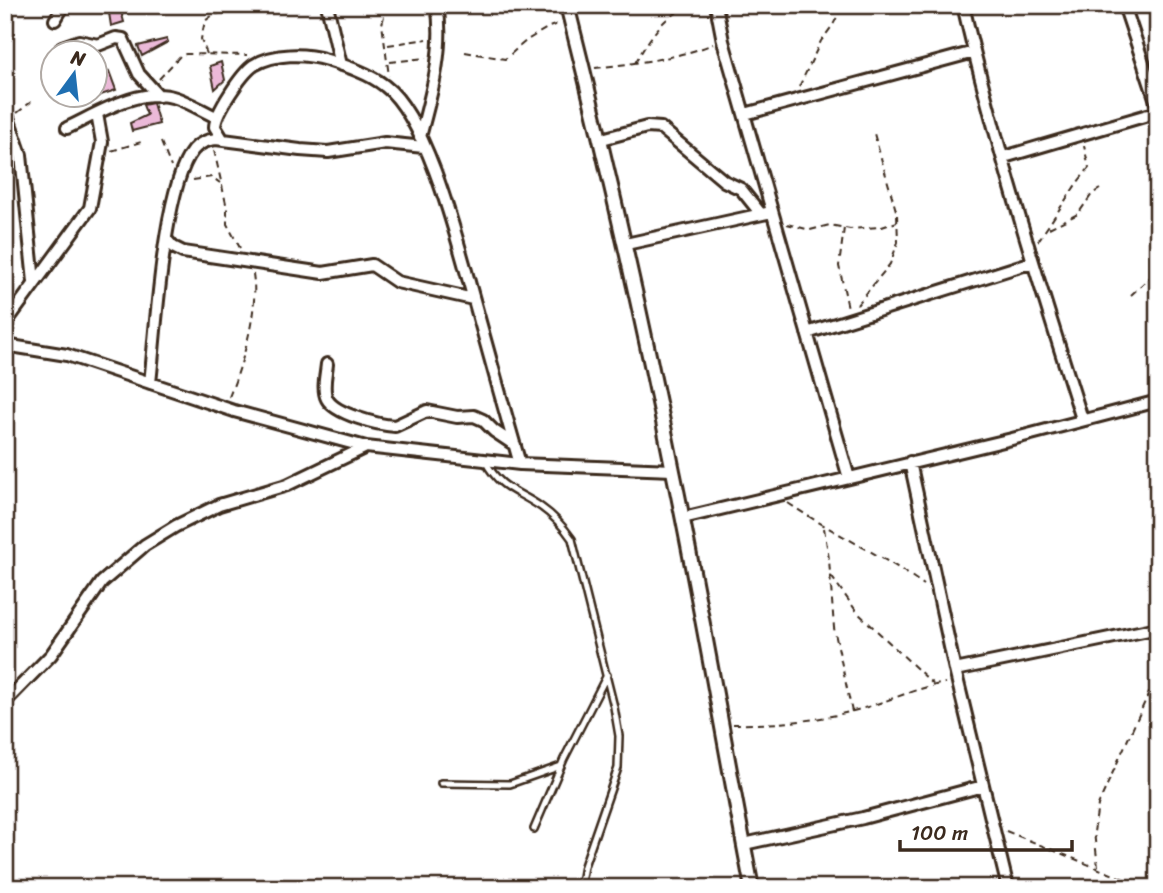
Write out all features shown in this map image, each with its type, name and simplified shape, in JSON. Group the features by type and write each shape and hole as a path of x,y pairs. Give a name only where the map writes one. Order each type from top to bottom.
{"street":[{"path":"55,20 64,5"},
{"path":"327,5 341,65"},
{"path":"422,142 441,25 438,5"},
{"path":"716,5 723,41 849,478"},
{"path":"963,5 1033,262 1082,419"},
{"path":"1124,5 1158,107"},
{"path":"569,11 626,244 683,519 752,888"},
{"path":"108,41 123,39 139,74 154,91 174,97 216,117"},
{"path":"745,114 974,52"},
{"path":"220,139 216,117 249,69 273,58 300,55 316,57 361,73 390,91 407,111 434,169 520,464"},
{"path":"67,128 154,91"},
{"path":"1004,157 1158,112"},
{"path":"8,113 21,155 34,282"},
{"path":"5,324 90,208 102,142 97,114"},
{"path":"602,139 647,127 661,128 724,181 741,189 761,215"},
{"path":"150,383 166,239 175,191 192,151 206,140 220,139 328,152 422,142"},
{"path":"626,244 761,215 775,216"},
{"path":"166,239 173,247 183,252 323,273 372,265 397,282 474,299"},
{"path":"807,333 1033,262"},
{"path":"5,345 67,355 225,408 366,447 520,464 673,470"},
{"path":"327,364 326,394 331,404 344,412 395,426 427,411 457,417 474,416 514,445"},
{"path":"683,519 1158,401"},
{"path":"5,702 51,655 102,582 145,545 219,505 287,485 366,447"},
{"path":"910,463 956,676 1008,888"},
{"path":"956,676 1158,628"},
{"path":"744,844 863,818 983,786"}],"lane":[{"path":"485,460 499,482 561,523 572,539 607,675 619,736 620,756 584,866 580,888"},
{"path":"534,829 561,766 607,675"},
{"path":"441,783 510,784 561,766"}],"path":[{"path":"207,55 201,39 205,21 213,15 249,5"},
{"path":"387,5 382,24 389,62 390,91"},
{"path":"634,64 651,37 666,20 677,14 683,5"},
{"path":"792,101 817,48 843,5"},
{"path":"465,52 505,59 569,11"},
{"path":"387,46 439,38"},
{"path":"584,69 634,64 696,51 723,41"},
{"path":"154,91 181,55 189,53 253,56"},
{"path":"389,62 437,57"},
{"path":"8,113 31,102"},
{"path":"844,228 839,266 849,312 890,264 898,244 897,222 873,130"},
{"path":"1030,250 1048,229 1064,201 1089,168 1081,135"},
{"path":"220,139 214,155 227,208 227,224 238,246 251,261 255,286 251,326 242,363 225,408"},
{"path":"100,153 141,142"},
{"path":"161,142 171,168 180,176 190,180 212,177 221,184"},
{"path":"1048,229 1080,212 1089,198 1100,190"},
{"path":"775,216 806,230 830,225 844,228 882,228 897,222"},
{"path":"1131,295 1158,270"},
{"path":"775,495 824,527 891,563 939,596"},
{"path":"824,527 834,628 852,712"},
{"path":"830,576 857,611 934,685"},
{"path":"1098,867 1094,832 1098,805 1158,673"},
{"path":"721,723 791,723 852,712 956,676"},
{"path":"992,825 1146,888"}],"building":[{"path":"121,11 124,22 111,26 109,13"},
{"path":"167,39 168,42 142,56 138,46"},
{"path":"221,62 225,80 215,89 210,66"},
{"path":"108,72 116,90 108,93"},
{"path":"153,103 159,124 132,131 130,123 147,115 143,105"}]}
